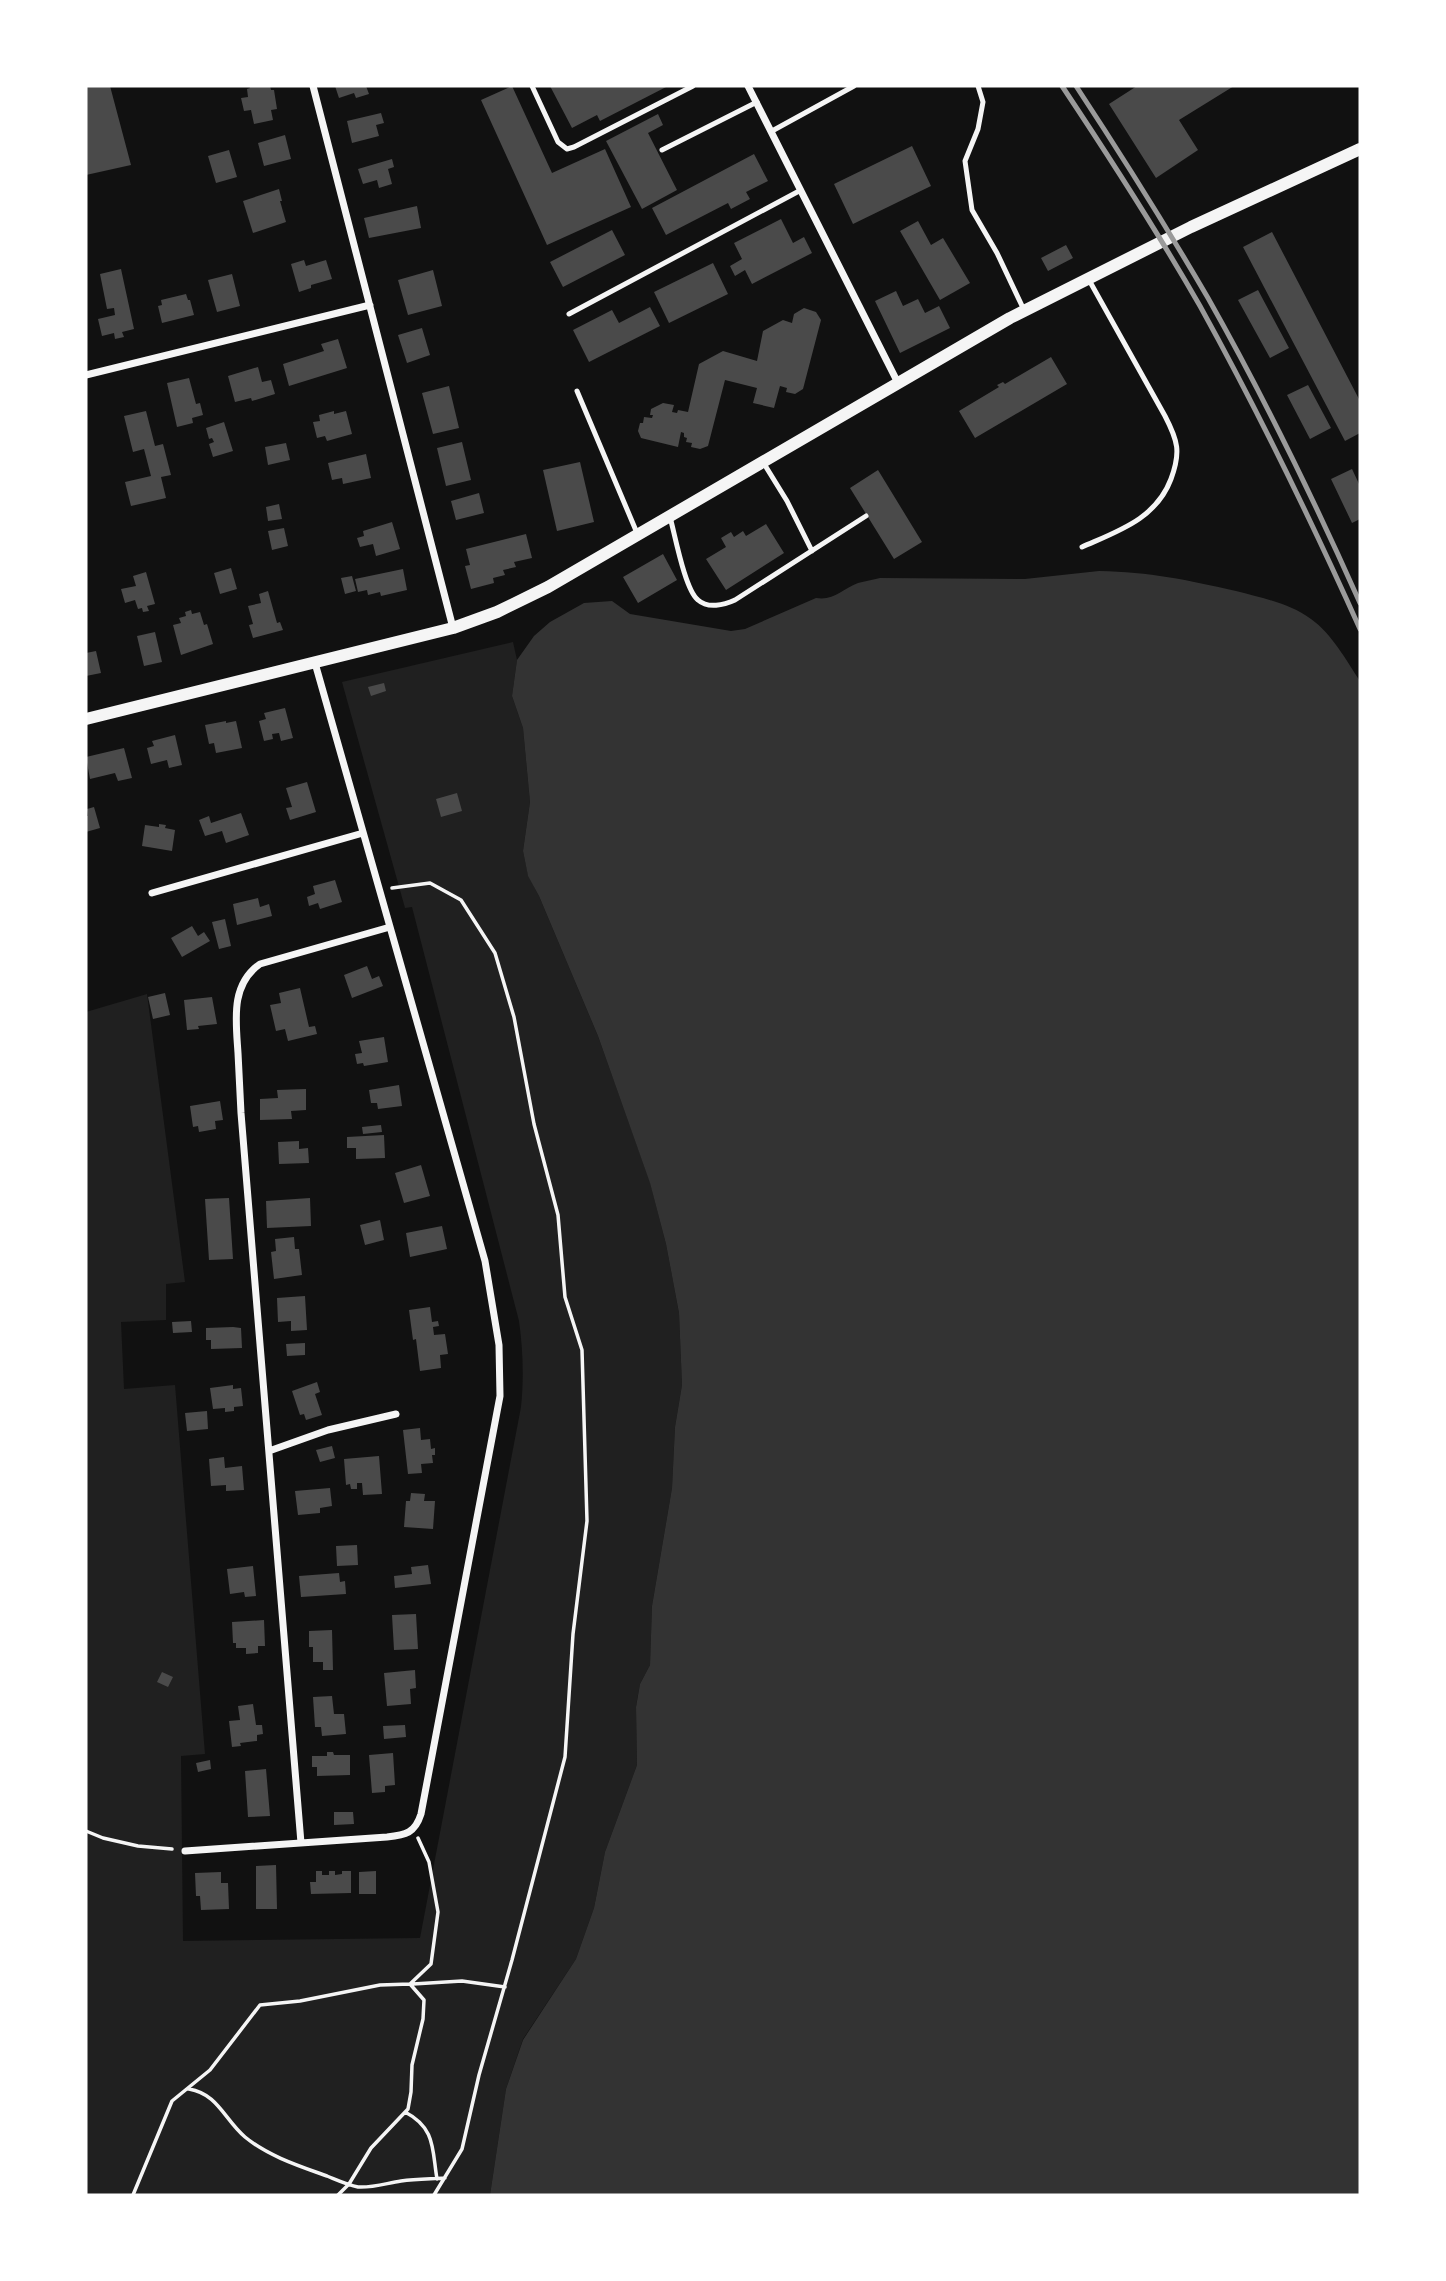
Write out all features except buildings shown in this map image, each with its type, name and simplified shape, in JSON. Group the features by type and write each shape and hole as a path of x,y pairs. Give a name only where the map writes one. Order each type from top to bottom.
{"street":[{"path":"313,86 453,628"},
{"path":"748,86 898,383"},
{"path":"86,719 453,628 497,612 638,536 1024,311 1200,222 1360,149"},
{"path":"86,375 370,305"},
{"path":"185,1851 387,1838 408,1834 414,1830 421,1814 500,1396 501,1372 496,1320 485,1261 315,663"},
{"path":"152,893 363,833"},
{"path":"301,1843 235,1014 239,992 248,974 260,964 390,927"},
{"path":"269,1451 328,1430 396,1414"}],"lane":[{"path":"532,86 558,142 569,149 693,86"},
{"path":"772,131 855,86"},
{"path":"978,86 983,102 978,129 965,161 972,210 997,253 1024,311"},
{"path":"662,150 757,102"},
{"path":"569,314 801,190"},
{"path":"1082,547 1131,525 1154,507 1176,465 1178,448 1165,416 1088,278"},
{"path":"577,391 638,536"},
{"path":"763,462 787,501 812,551"},
{"path":"670,517 689,587 695,598 701,603 723,605 866,516"}],"path":[{"path":"379,890 430,883 461,900 495,953 514,1017 534,1124 558,1215 565,1297 582,1350 587,1521 573,1634 565,1757 505,1987 479,2075 462,2149 434,2195"},
{"path":"410,1984 431,1964 438,1912 429,1862 414,1830"},
{"path":"86,1831 138,1846 185,1851"},
{"path":"133,2195 172,2101 210,2070 260,2005 300,2001 380,1985 462,1981 505,1987"},
{"path":"338,2195 349,2184 371,2148 405,2112 409,2101 412,2065 424,2009 424,2000 410,1984"},
{"path":"188,2088 201,2091 210,2097 220,2106 233,2127 256,2147 349,2184 373,2186 445,2178"},
{"path":"405,2112 423,2126 434,2146 437,2179"}],"shaded area":[{"path":"1099,571 1185,580 1265,599 1303,613 1326,632 1360,681 1360,2195 490,2195 506,2089 523,2040 576,1959 594,1908 605,1852 637,1765 636,1707 640,1684 650,1665 652,1606 672,1488 675,1427 682,1385 679,1313 666,1244 650,1183 598,1036 528,876 523,851 530,802 523,728 512,696 517,660 534,636 550,622 584,603 612,601 630,614 731,631 745,629 816,598 828,598 858,583 880,578 1025,579"},
{"path":"513,642 517,660 512,696 523,728 530,802 523,851 528,875 598,1036 650,1182 666,1244 679,1313 682,1385 675,1427 672,1488 652,1606 650,1665 640,1684 636,1706 637,1765 605,1852 594,1908 576,1959 523,2039 506,2089 490,2195 86,2195 86,1012 147,994 185,1282 166,1284 166,1320 121,1322 124,1389 175,1385 205,1754 181,1756 183,1941 420,1938 521,1407 522,1353 519,1321 412,907 405,908 342,682"}],"railway":[{"path":"1062,86 1133,195 1200,306 1243,385 1360,629"},
{"path":"1076,86 1160,218 1229,335 1288,449 1360,603"}]}
